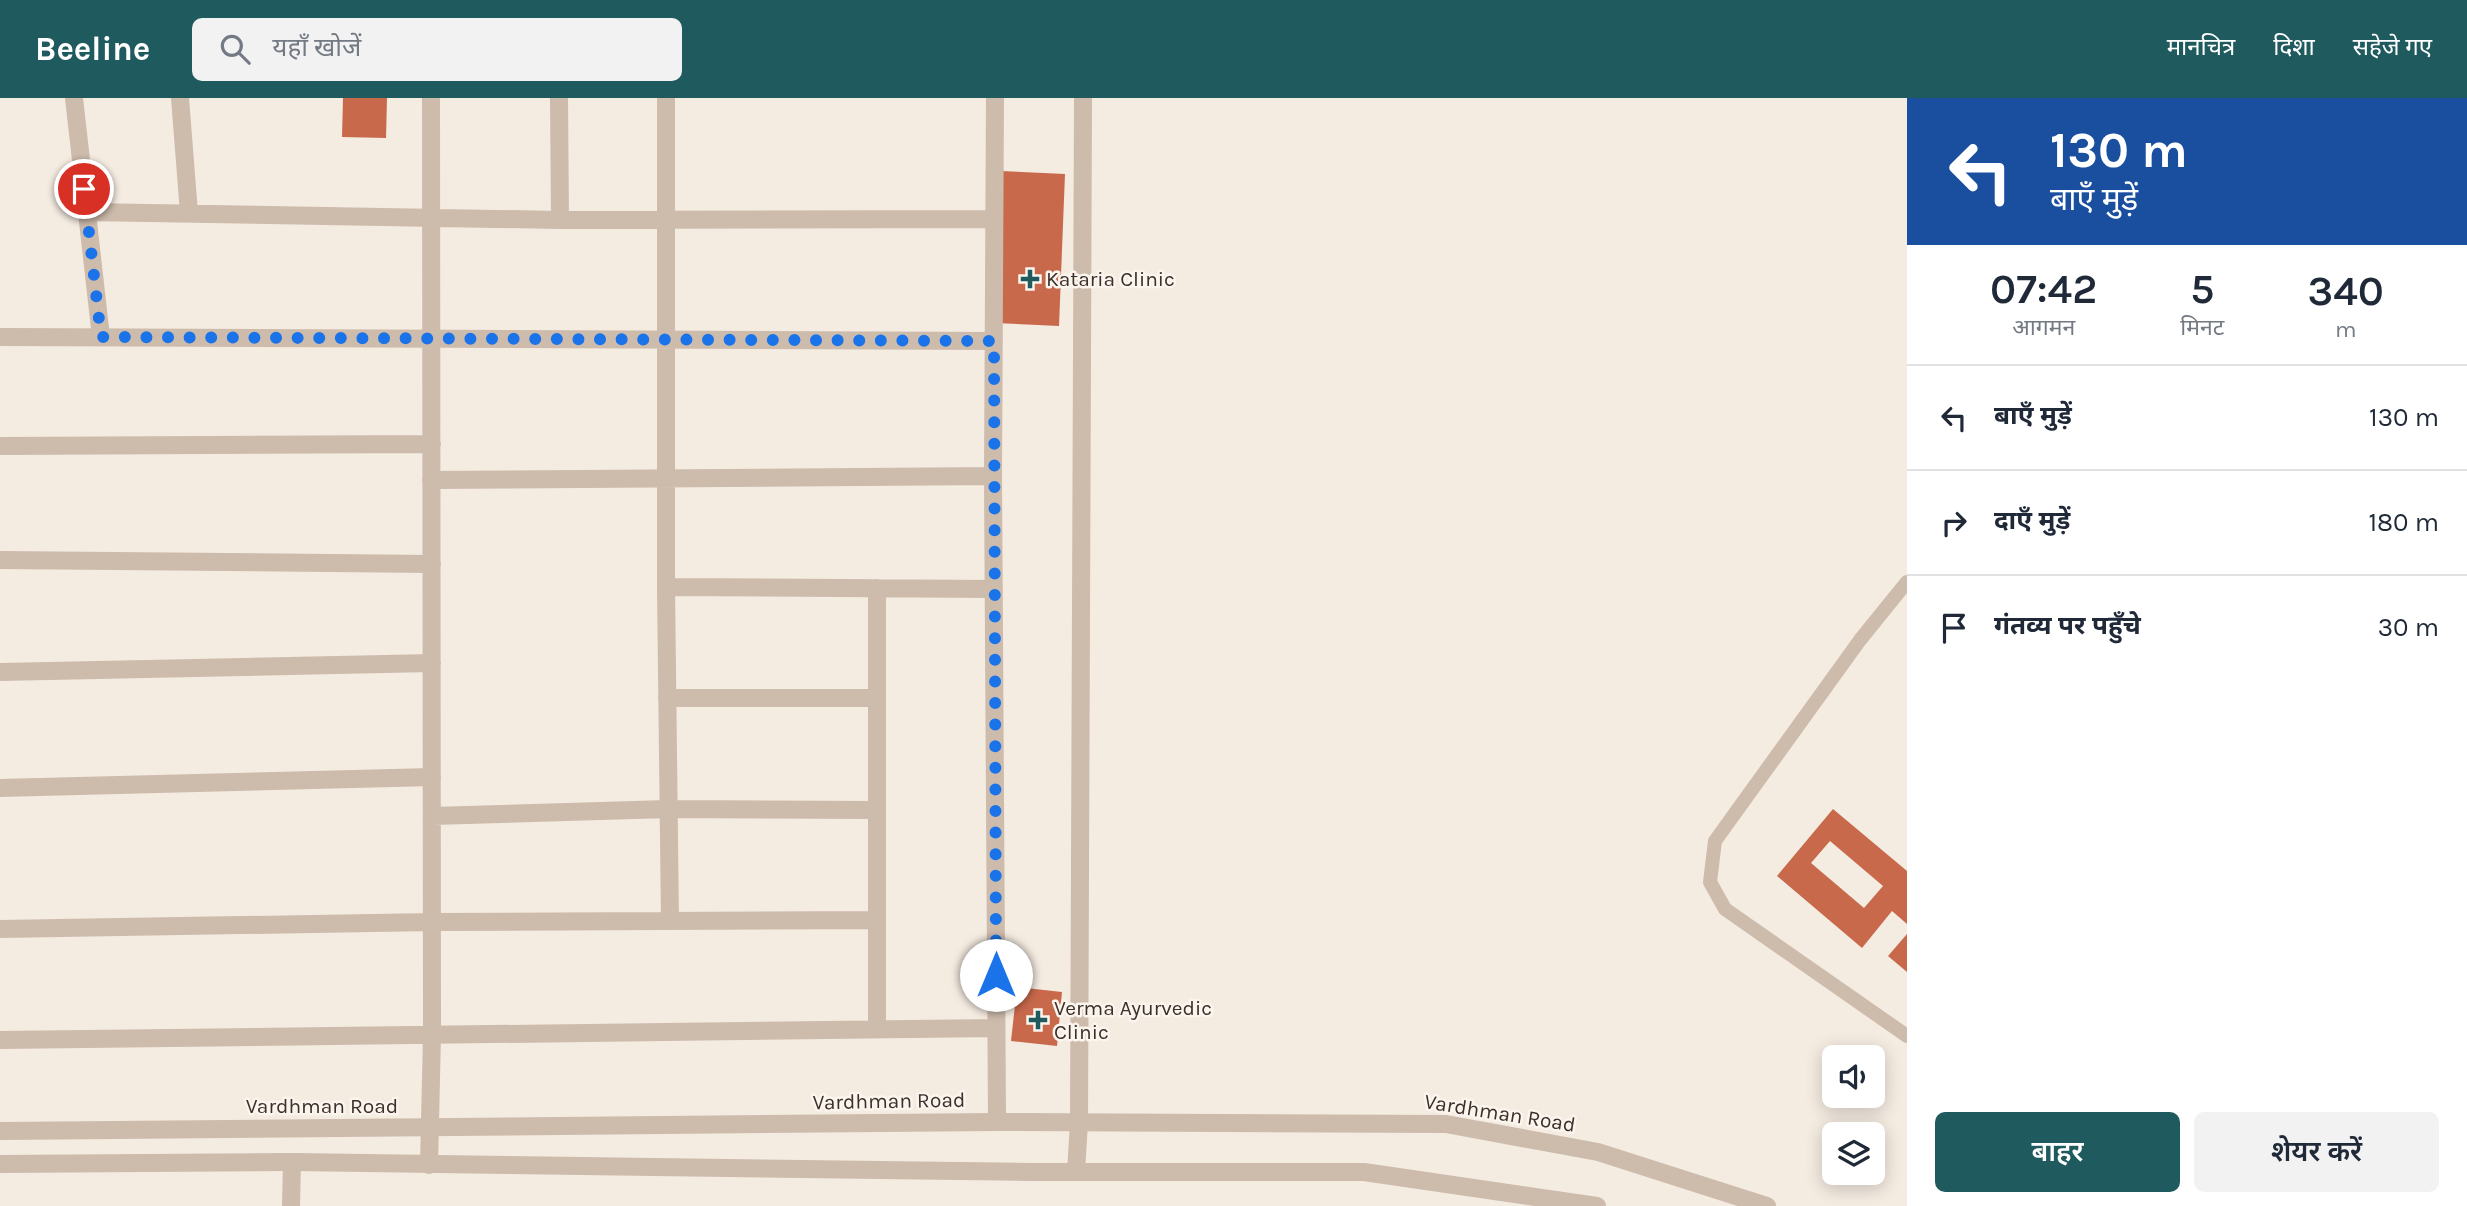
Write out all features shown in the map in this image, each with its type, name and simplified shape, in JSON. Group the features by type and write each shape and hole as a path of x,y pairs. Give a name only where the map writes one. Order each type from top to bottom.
{"street":[{"path":"74,98 101,337"},
{"path":"180,98 189,213"},
{"path":"429,1165 432,1035 431,98"},
{"path":"558,98 560,220"},
{"path":"666,98 666,587 670,921"},
{"path":"995,98 993,476 997,1122"},
{"path":"1076,1172 1079,1122 1083,98"},
{"path":"87,212 560,220 995,219"},
{"path":"0,337 666,337 994,341"},
{"path":"0,446 432,444"},
{"path":"431,480 993,476"},
{"path":"0,560 432,564"},
{"path":"666,587 994,589"},
{"path":"877,588 877,1030"},
{"path":"0,672 432,663"},
{"path":"667,698 876,698"},
{"path":"0,788 432,777"},
{"path":"432,816 668,809 876,810"},
{"path":"0,929 432,922 877,920"},
{"path":"0,1040 996,1028"},
{"name":"Vardhman Road","path":"0,1130 997,1122 1446,1124 1598,1152 1767,1206"},
{"path":"0,1164 292,1162 1076,1172 1364,1172 1597,1206"},
{"path":"291,1206 292,1162"}],"lane":[{"path":"1907,582 1860,640 1715,841 1710,882 1725,909 1907,1036"}],"building":[{"path":"343,98 387,98 386,138 342,137"},
{"path":"1001,171 1065,174 1059,326 995,323"},
{"path":"1833,809 1907,871 1907,924 1892,911 1862,948 1777,876","holes":["1830,841 1883,886 1864,908 1811,863"]},
{"path":"1907,934 1907,972 1888,956"},
{"path":"1017,987 1062,992 1057,1046 1011,1041"}],"place":[{"name":"Kataria Clinic","path":"1030,279"},
{"name":"Verma Ayurvedic Clinic","path":"1038,1020"}],"route":[{"path":"84,189 101,337 666,337 994,341 996,975"}]}
